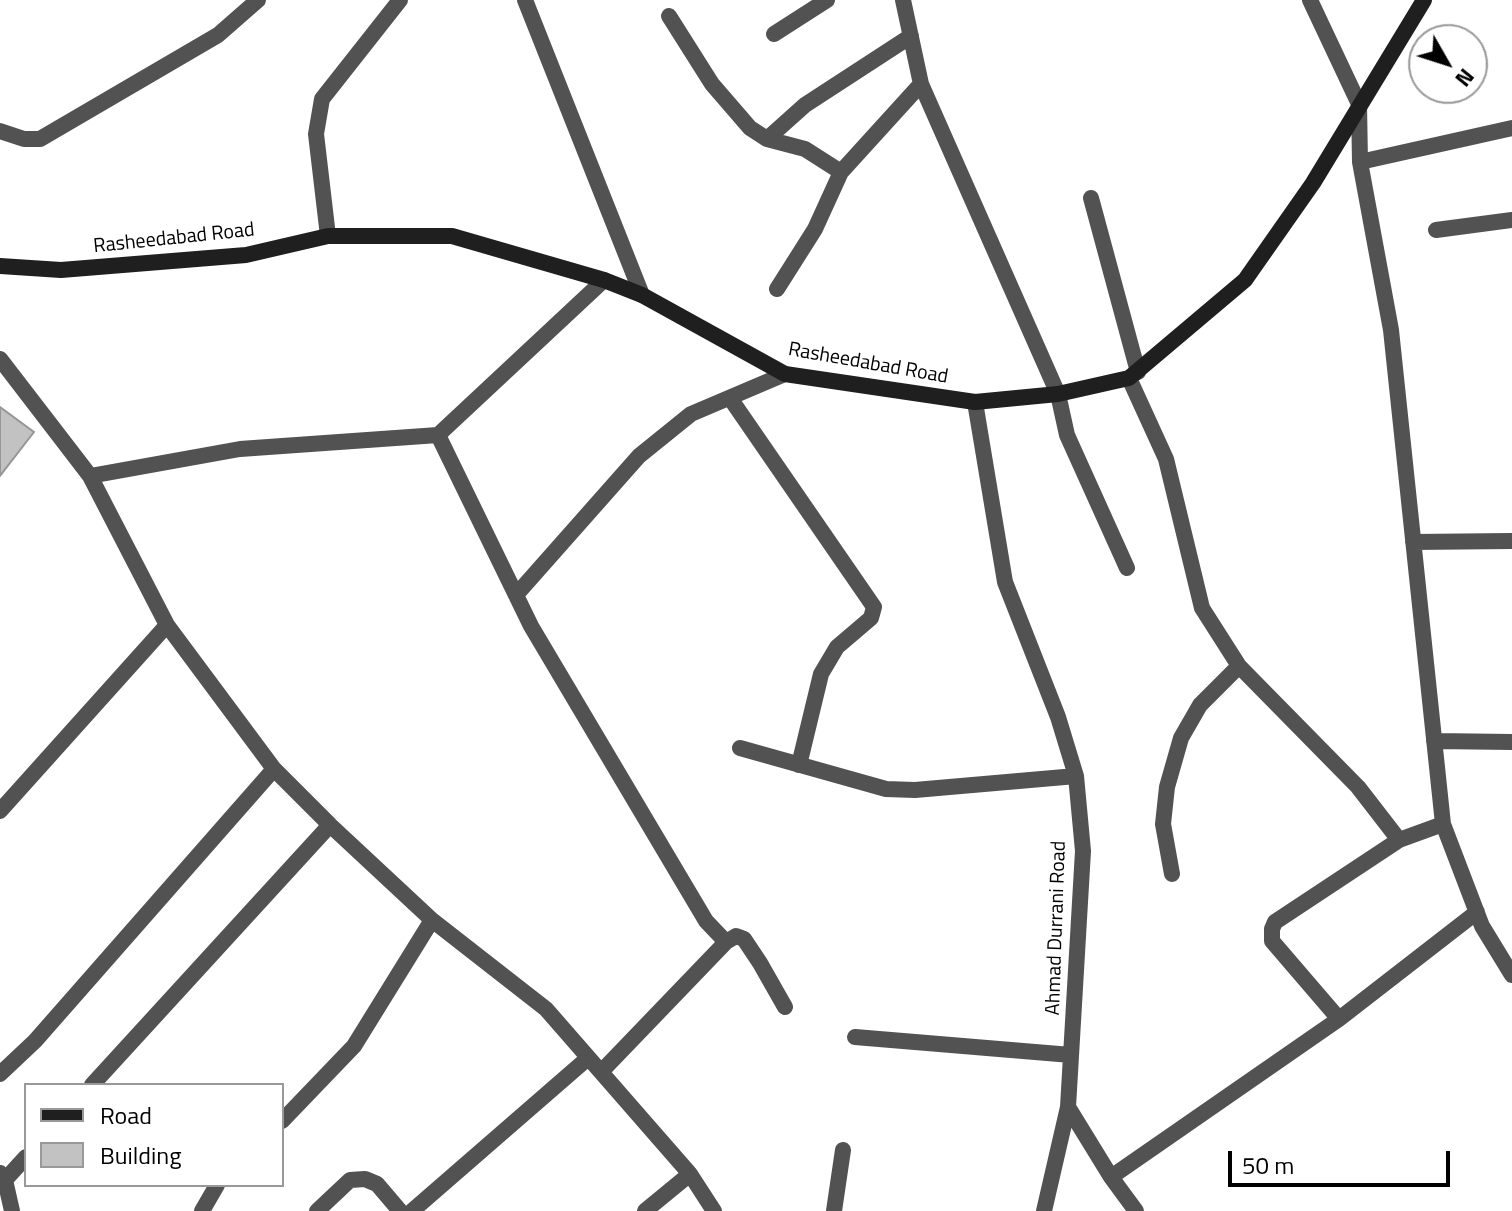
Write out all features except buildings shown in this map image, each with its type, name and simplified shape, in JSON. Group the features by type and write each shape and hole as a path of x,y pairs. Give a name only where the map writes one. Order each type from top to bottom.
{"main road":[{"name":"Rasheedabad Road","path":"0,266 61,270 246,255 328,236 452,236 604,280 642,295 785,374 975,402 1058,394 1133,375 1245,280 1313,183 1424,0"}],"street":[{"path":"0,131 24,139 40,139 218,35 258,0"},
{"path":"328,236 316,134 322,99 400,0"},
{"path":"525,0 642,295"},
{"path":"774,34 827,0"},
{"path":"903,0 921,84 1058,394 1067,435 1127,568"},
{"path":"1310,0 1359,104 1360,162 1391,330 1443,824 1482,926 1512,975"},
{"path":"669,16 712,84 750,128 767,139 805,149 841,172"},
{"path":"767,139 805,105 911,36"},
{"path":"777,289 815,229 841,172 921,84"},
{"path":"1360,162 1512,128"},
{"path":"1091,198 1133,375 1166,459 1202,608 1239,666 1358,787 1399,840"},
{"path":"1436,230 1512,220"},
{"path":"90,476 240,449 438,435 604,280"},
{"path":"0,359 90,476 167,625 274,769 432,920 546,1009 690,1174 714,1211"},
{"path":"516,595 639,456 691,414 785,374"},
{"path":"730,398 874,607 871,618 837,647 821,674 799,765"},
{"name":"Ahmad Durrani Road","path":"975,402 1005,582 1058,717 1076,776 1083,851 1068,1107 1044,1211"},
{"path":"438,435 531,626 706,921 726,942"},
{"path":"1413,542 1512,541"},
{"path":"0,811 167,625"},
{"path":"1172,874 1163,824 1167,787 1181,738 1200,705 1239,666"},
{"path":"1434,741 1512,742"},
{"path":"740,748 886,789 915,790 1076,776"},
{"path":"0,1074 35,1041 274,769"},
{"path":"1339,1019 1272,941 1275,922 1399,840 1443,824"},
{"path":"94,1083 330,825"},
{"path":"1111,1177 1339,1019 1477,912"},
{"path":"284,1119 354,1046 432,920"},
{"path":"601,1072 726,942 736,936 744,939 785,1007"},
{"path":"855,1037 1071,1055"},
{"path":"412,1211 588,1058"},
{"path":"1068,1107 1136,1211"},
{"path":"834,1211 843,1150"},
{"path":"12,1211 3,1176 24,1159"},
{"path":"645,1211 690,1174"},
{"path":"317,1211 350,1180 365,1179 377,1184 400,1211"},
{"path":"202,1211 216,1187"}]}
